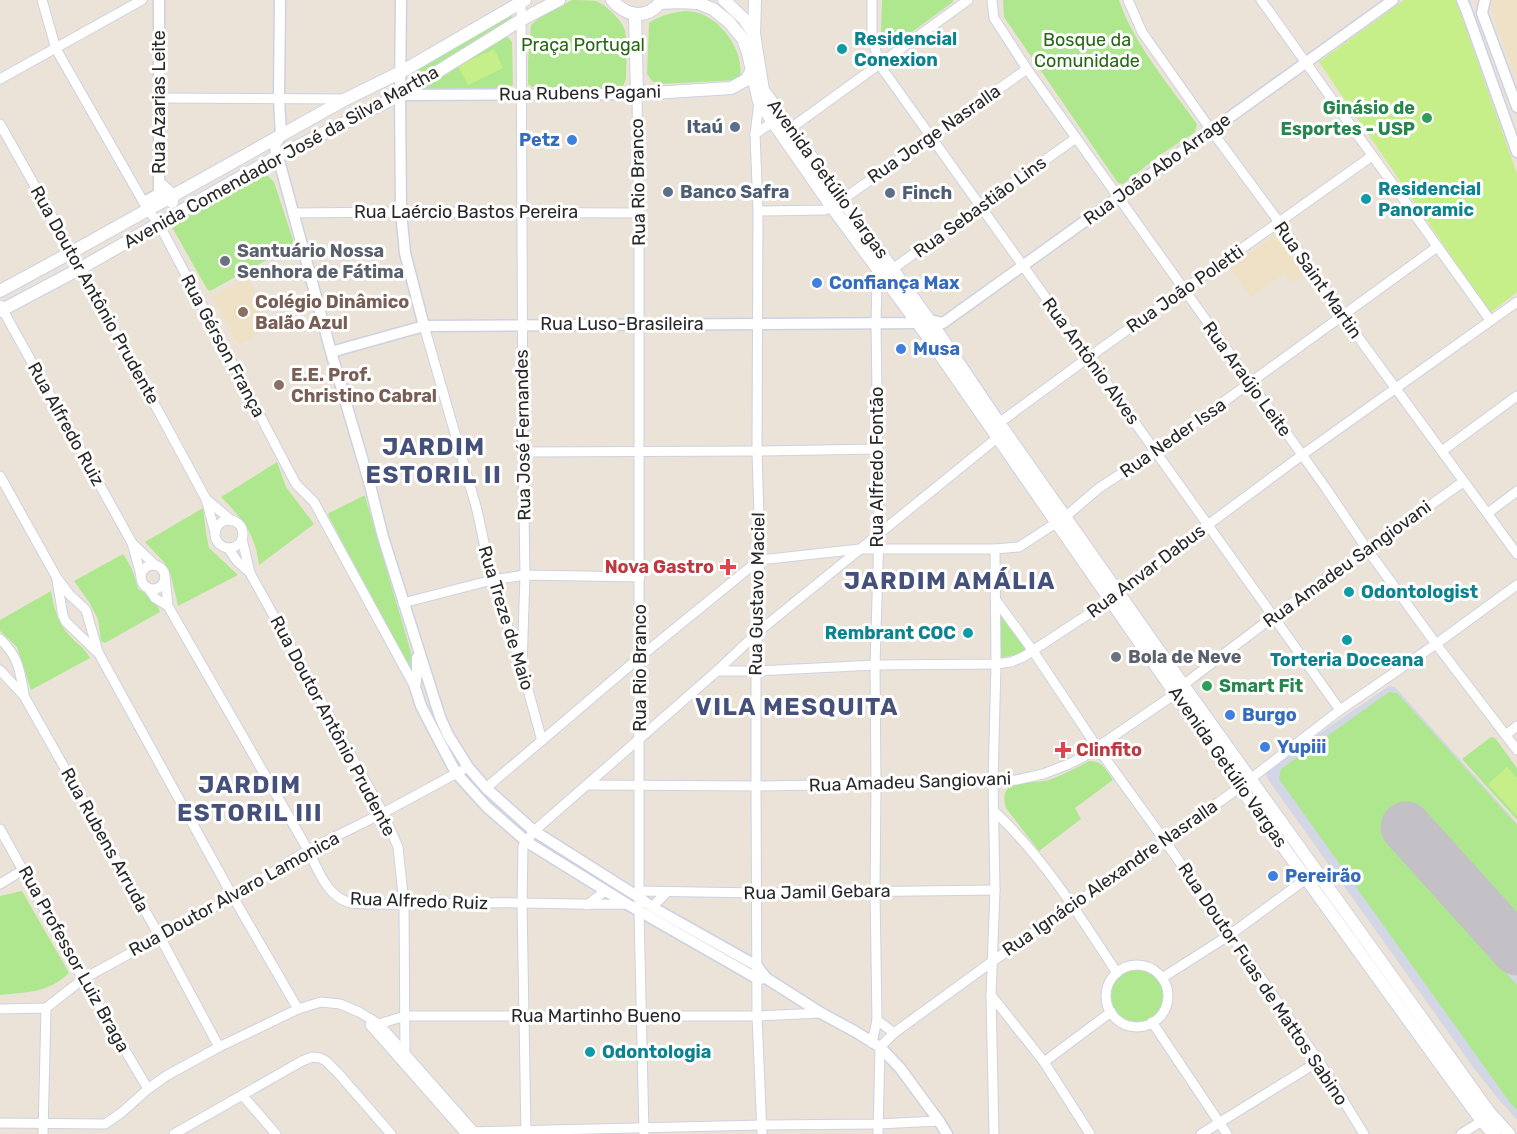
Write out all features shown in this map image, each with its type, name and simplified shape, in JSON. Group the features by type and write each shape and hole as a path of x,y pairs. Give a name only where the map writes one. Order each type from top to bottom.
{"main road":[{"name":"Avenida Comendador José da Silva Martha","path":"1,308 81,268 194,202 278,161 289,151 400,95 521,20 559,0"},
{"path":"612,0 622,9 635,14 653,9 661,2 698,3 713,9 729,22 743,39 761,96"},
{"path":"724,0 744,19 754,34"},
{"name":"Rua Gustavo Maciel","path":"754,0 754,34 761,96"},
{"name":"Avenida Comendador José da Silva Martha","path":"172,196 346,99 401,72 522,1"},
{"path":"635,14 637,94"},
{"name":"Rua Rubens Pagani","path":"637,94 731,88 746,80 752,70"},
{"name":"Avenida Getúlio Vargas","path":"761,96 772,122 832,207 931,327 999,423 1060,520"},
{"name":"Avenida Getúlio Vargas","path":"761,96 791,128 842,198 888,273"},
{"path":"281,136 291,139 289,151"},
{"path":"185,188 194,202"},
{"name":"Avenida Comendador José da Silva Martha","path":"0,291 72,252 146,206 160,194"},
{"path":"160,194 172,196 164,221"},
{"name":"Avenida Getúlio Vargas","path":"931,327 997,438 1060,520 1486,1117 1494,1134"},
{"name":"Avenida Getúlio Vargas","path":"1486,1117 1509,1134"}],"street":[{"name":"Rua Gérson França","path":"42,0 56,49 146,206 164,221 296,483 314,502 415,685"},
{"path":"0,79 142,0"},
{"name":"Rua Azarias Leite","path":"159,0 160,194"},
{"path":"280,0 281,136 275,145 278,161 383,537 440,717 448,735 468,766 486,788 534,831 639,894 652,907 757,966 762,979 757,1016 762,1129"},
{"name":"Rua Treze de Maio","path":"401,0 400,95 405,253 477,510 492,580 522,668 542,741"},
{"name":"Rua Antônio Alves","path":"872,0 872,35 879,64 1340,710"},
{"path":"791,128 968,0"},
{"name":"Rua Araújo Leite","path":"992,0 994,18 1027,69 1367,549 1517,750"},
{"name":"Rua Saint Martin","path":"1128,0 1142,32 1279,222 1342,315 1517,554"},
{"path":"1261,0 1490,320"},
{"name":"Rua João Abo Arrage","path":"931,327 1023,266 1393,0"},
{"path":"1462,0 1517,152"},
{"path":"1485,0 1482,13 1517,107"},
{"path":"520,94 522,1"},
{"name":"Rua Jorge Nasralla","path":"832,207 1027,69"},
{"name":"Rua José Fernandes","path":"520,94 525,575 522,668"},
{"name":"Rua Rubens Pagani","path":"400,95 637,94"},
{"name":"Rua Rio Branco","path":"637,94 640,578 639,911 644,1131"},
{"name":"Rua Gustavo Maciel","path":"757,966 756,671 759,560 758,211 755,134 761,96"},
{"path":"159,98 346,99"},
{"path":"755,134 772,122"},
{"name":"Rua Doutor Antônio Prudente","path":"0,124 206,499 219,544 228,548 237,561 250,573"},
{"name":"Rua Sebastião Lins","path":"888,273 1076,138"},
{"name":"Rua João Poletti","path":"999,423 1372,156"},
{"path":"758,211 824,210 832,207"},
{"name":"Rua Laércio Bastos Pereira","path":"293,213 639,213"},
{"name":"Rua Neder Issa","path":"759,560 860,549 1019,547 1251,383 1437,247"},
{"name":"Rua Alfredo Fontão","path":"878,1129 875,665 879,534 876,323 877,280 888,273"},
{"name":"Rua Anvar Dabus","path":"717,671 875,665 996,664 1011,662 1023,657 1114,596 1302,455 1517,302"},
{"name":"Rua Alfredo Ruiz","path":"1,308 132,543 142,583 155,598 168,606"},
{"name":"Rua Luso-Brasileira","path":"331,352 424,326 876,323 931,327"},
{"path":"1442,451 1517,396"},
{"path":"526,1132 523,846 534,831 717,671 758,632 997,438"},
{"path":"523,452 878,449"},
{"path":"0,476 57,578 69,594 86,610 98,652 233,897 298,1009"},
{"name":"Rua Amadeu Sangiovani","path":"588,785 756,786 993,782 1044,774 1076,761 1097,747 1179,689 1274,616 1463,482"},
{"path":"1488,513 1517,491"},
{"name":"Rua Doutor Antônio Prudente","path":"206,499 240,526 250,573 383,813 398,847 404,904 405,1059"},
{"path":"215,532 220,524 232,521"},
{"path":"228,548 236,546 242,539"},
{"name":"Rua Alfredo Ruiz","path":"132,543 162,569 168,606 308,850 323,881 333,892 352,903 587,905"},
{"path":"994,1134 991,995 995,890 993,782 996,664 995,549"},
{"path":"486,788 640,657 759,560"},
{"path":"141,575 148,566 155,565"},
{"path":"403,603 492,580 525,575 640,578"},
{"path":"148,588 159,587 165,577"},
{"path":"57,578 63,616 71,627 98,652"},
{"name":"Rua Ignácio Alexandre Nasralla","path":"876,1045 1165,841 1340,710 1517,585"},
{"name":"Rua Doutor Fuas de Mattos Sabino","path":"995,599 1319,1061 1364,1134"},
{"path":"63,616 68,610 80,604"},
{"path":"71,627 89,618"},
{"path":"510,633 523,633"},
{"path":"416,643 415,685 421,706 456,773 487,807 527,842 605,891 876,1045 900,1068 947,1134"},
{"name":"Rua Rubens Arruda","path":"2,646 19,665 24,696"},
{"name":"Rua Rubens Arruda","path":"19,665 2,672 24,696 219,1047"},
{"path":"415,685 429,683"},
{"path":"1506,735 1517,726"},
{"name":"Rua Doutor Alvaro Lamonica","path":"46,1008 82,979 233,897 308,850 383,813 468,766"},
{"path":"994,811 1016,832 1073,906 1116,973"},
{"name":"Rua Professor Luiz Braga","path":"0,829 82,979 148,1089"},
{"path":"0,885 23,870"},
{"path":"1162,978 1231,934 1312,874"},
{"name":"Rua Jamil Gebara","path":"639,894 995,890"},
{"path":"587,905 605,891"},
{"path":"652,907 668,892"},
{"path":"587,905 627,904"},
{"path":"1140,965 1152,969 1162,978 1167,990 1167,1002 1162,1014 1152,1022 1133,1026 1120,1022 1108,1007 1106,994 1109,983 1116,973 1127,967 1140,965"},
{"path":"991,995 1044,1062 1090,1134"},
{"path":"0,1123 43,1129 105,1124 122,1113 166,1076 219,1047 298,1009 321,1002 339,1004 359,1012 376,1026 470,1133 878,1129 939,1121"},
{"path":"0,1009 46,1008 43,1129"},
{"path":"1044,1062 1111,1012"},
{"name":"Rua Martinho Bueno","path":"376,1026 405,1016 757,1016 821,1013"},
{"path":"992,1016 1003,1018 1017,1028"},
{"path":"877,1020 894,1033"},
{"path":"1152,1022 1227,1134"},
{"path":"174,1134 302,1060 312,1057 326,1061 391,1134"},
{"path":"1201,1134 1319,1061"},
{"path":"243,1096 276,1134"},
{"path":"1461,1134 1486,1117"}],"shaded area":[{"path":"1493,0 1517,0 1517,81 1491,10"},
{"path":"1277,234 1305,274 1293,283 1285,273 1251,297 1229,267"},
{"name":"Colégio Dinâmico Balão Azul","path":"247,278 273,326 238,345 212,297"},
{"path":"1389,686 1395,687 1517,823 1517,1120 1473,1067 1267,778 1266,773 1269,768"}],"green space":[{"name":"Praça Portugal","path":"572,0 600,3 613,13 624,27 627,55 626,79 623,86 616,88 532,87 528,84 531,25 539,18"},
{"path":"882,0 953,0 953,2 890,48 884,46 881,34"},
{"name":"Bosque da Comunidade","path":"1003,0 1119,0 1143,48 1197,124 1195,132 1160,155 1123,184 1118,183 1004,17"},
{"name":"Ginásio de Esportes - USP","path":"1404,0 1456,0 1517,174 1517,292 1490,313 1319,62"},
{"name":"Praça Portugal","path":"687,11 706,16 728,36 740,61 741,70 738,80 660,84 652,81 647,74 649,23 667,14"},
{"name":"Praça Portugal","path":"511,15 513,19 414,79 412,73"},
{"name":"Praça Portugal","path":"504,37 508,37 512,42 513,85 508,88 426,89 422,86"},
{"path":"494,49 503,68 468,85 458,66"},
{"path":"264,175 274,182 294,245 210,291 172,227 174,223"},
{"path":"277,462 286,487 314,524 259,565 256,548 249,532 221,497"},
{"path":"365,496 415,666 411,668 328,515"},
{"path":"203,508 209,548 238,575 178,606 171,576 164,562 145,542"},
{"path":"123,554 138,589 151,598 160,612 105,643 101,641 98,619 74,581"},
{"path":"51,591 55,610 62,626 90,658 31,690 17,647 0,631 0,620"},
{"path":"999,609 1028,649 1015,655 999,658"},
{"path":"1389,692 1397,693 1517,825 1517,917 1419,808 1413,806 1385,830 1383,836 1517,985 1517,1110 1279,779 1281,769"},
{"path":"1491,737 1495,738 1517,768 1517,820 1462,759"},
{"path":"1089,761 1100,764 1113,780 1075,808 1081,819 1039,851 1006,808 1004,798 1006,791 1017,784 1049,780"},
{"path":"1507,767 1517,778 1517,816 1488,784"},
{"path":"22,891 69,973 45,988 0,995 0,896"},
{"path":"1137,970 1147,972 1155,978 1161,986 1163,996 1161,1006 1155,1014 1147,1020 1137,1022 1127,1020 1119,1014 1113,1006 1111,996 1113,986 1119,978 1127,972"}],"runway":[{"path":"1406,827 1517,950"}],"place":[{"name":"Residencial Conexion","path":"842,49"},
{"name":"Ginásio de Esportes - USP","path":"1427,118"},
{"name":"Itaú","path":"735,127"},
{"name":"Petz","path":"572,140"},
{"name":"Banco Safra","path":"668,192"},
{"name":"Finch","path":"890,193"},
{"name":"Residencial Panoramic","path":"1366,199"},
{"name":"Santuário Nossa Senhora de Fátima","path":"225,261"},
{"name":"Confiança Max","path":"817,283"},
{"name":"Colégio Dinâmico Balão Azul","path":"243,312"},
{"name":"Musa","path":"901,349"},
{"name":"E.E. Prof. Christino Cabral","path":"279,385"},
{"name":"Nova Gastro","path":"728,567"},
{"name":"Odontologist","path":"1349,592"},
{"name":"Rembrant COC","path":"968,633"},
{"name":"Torteria Doceana","path":"1347,640"},
{"name":"Bola de Neve","path":"1116,657"},
{"name":"Smart Fit","path":"1207,686"},
{"name":"Burgo","path":"1230,715"},
{"name":"Yupiii","path":"1265,747"},
{"name":"Clinfito","path":"1063,750"},
{"name":"Pereirão","path":"1273,876"},
{"name":"Odontologia","path":"590,1052"}],"district":[{"name":"JARDIM ESTORIL II","path":"434,461"},
{"name":"JARDIM AMÁLIA","path":"950,581"},
{"name":"VILA MESQUITA","path":"797,707"},
{"name":"JARDIM ESTORIL III","path":"250,799"}]}
